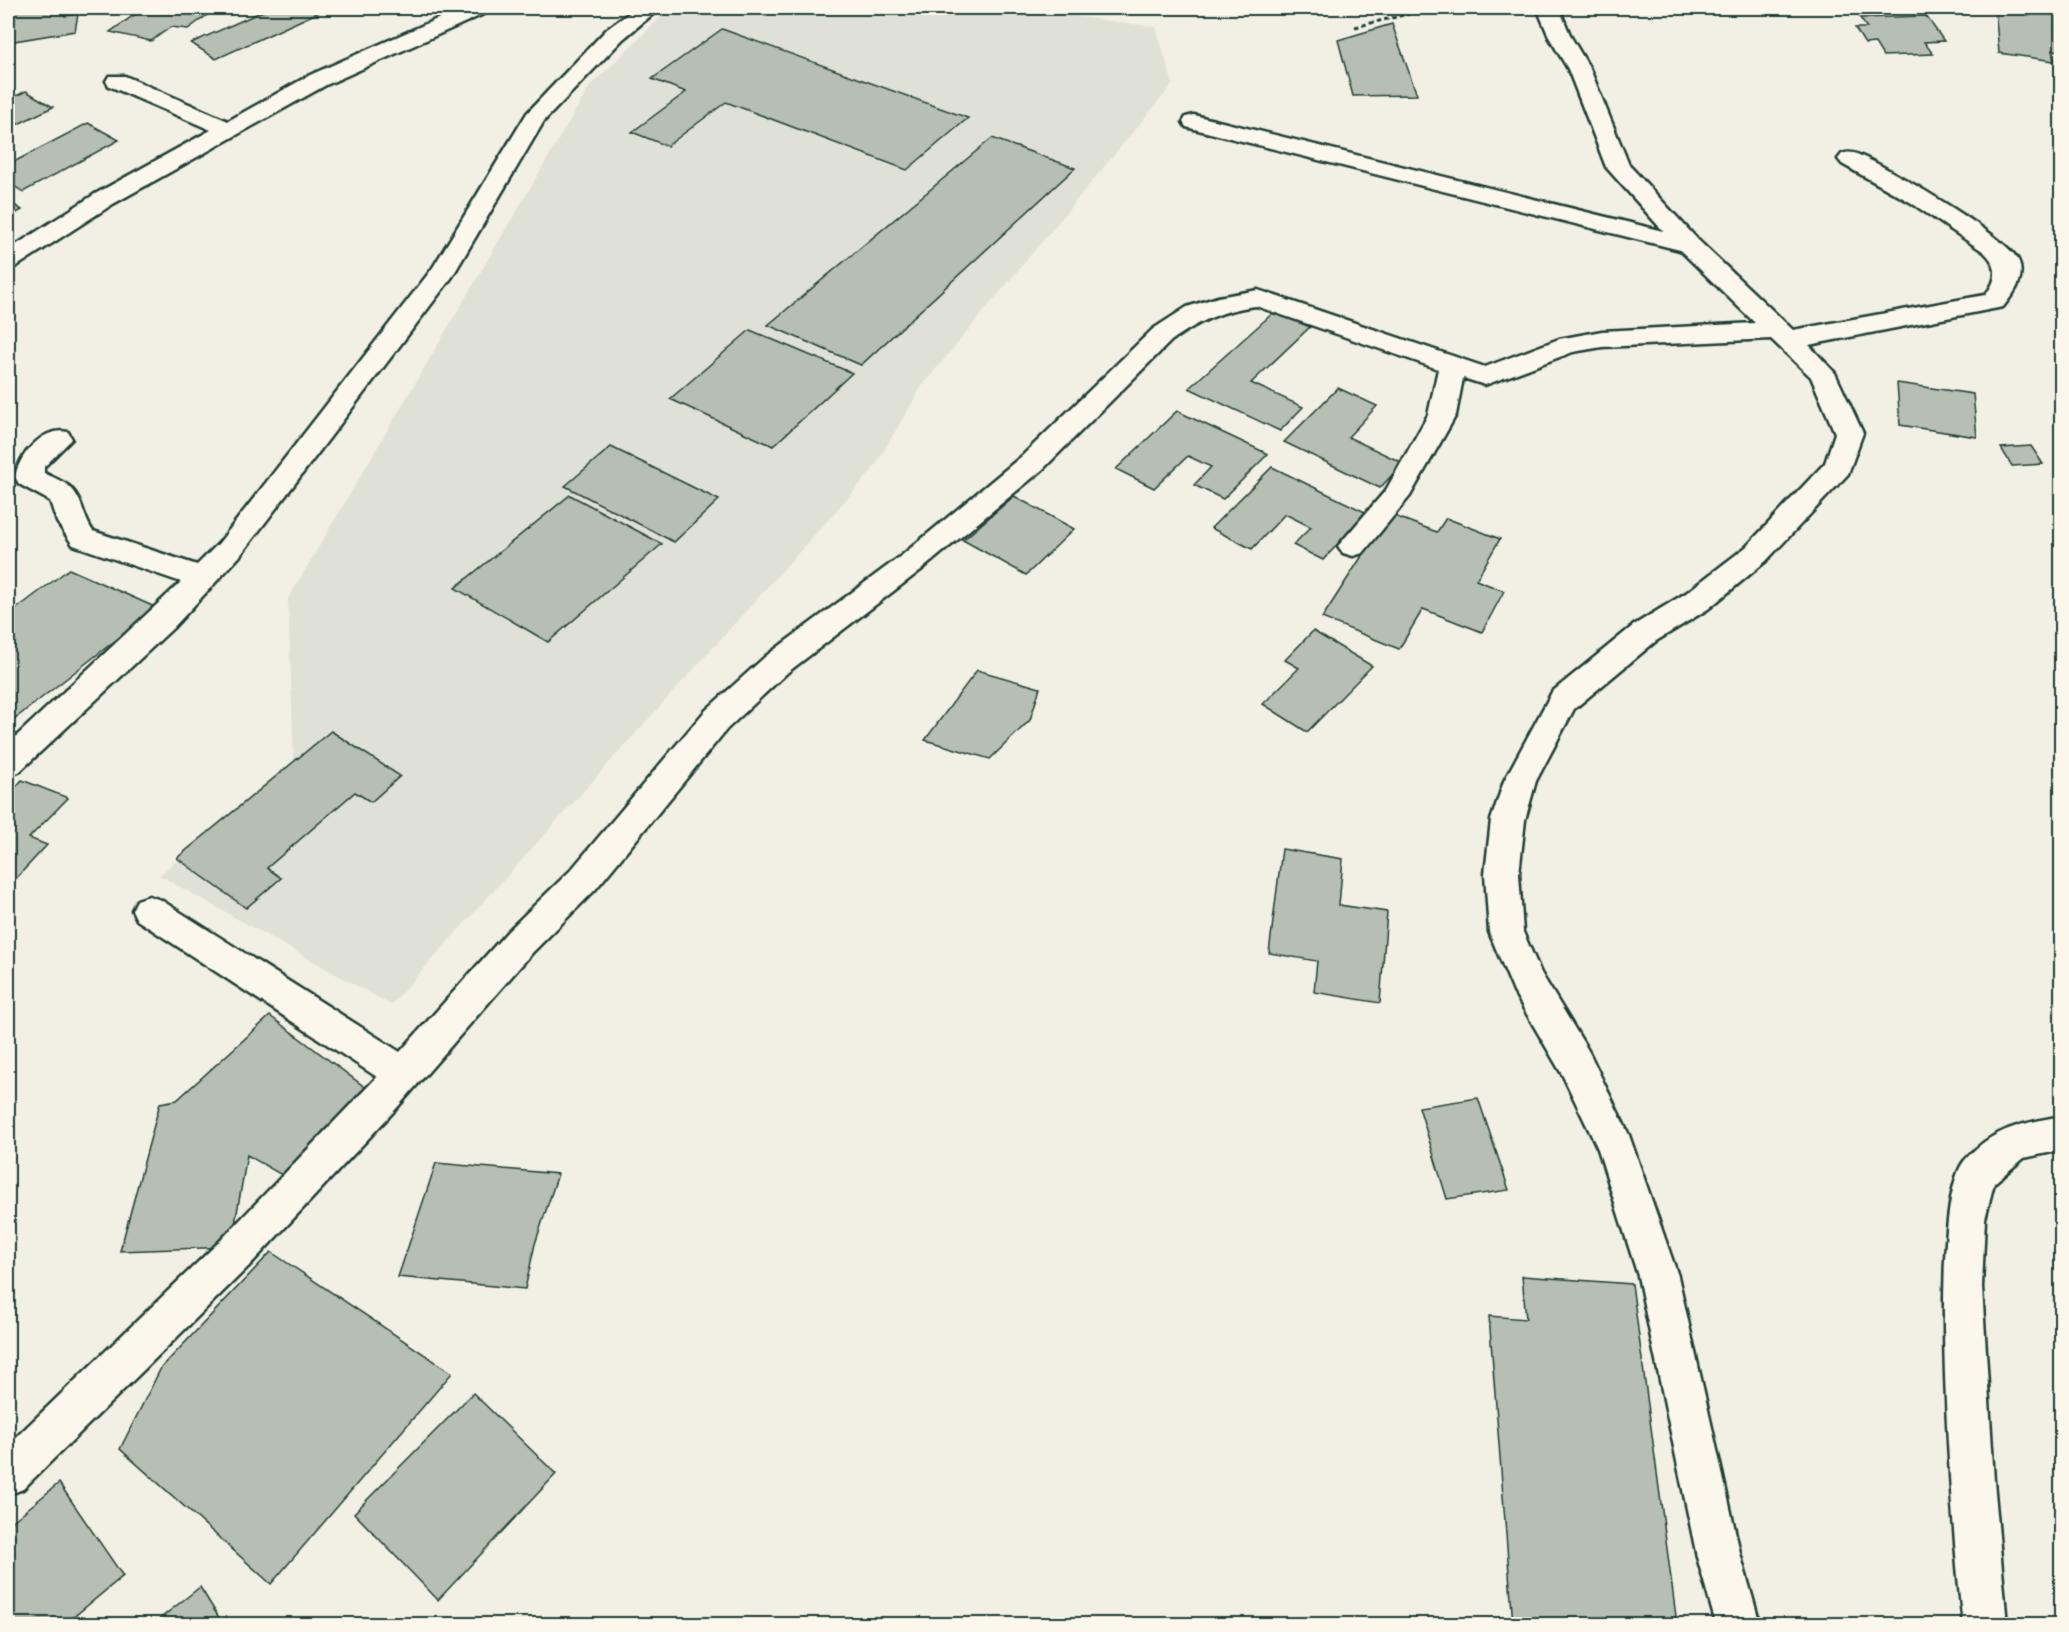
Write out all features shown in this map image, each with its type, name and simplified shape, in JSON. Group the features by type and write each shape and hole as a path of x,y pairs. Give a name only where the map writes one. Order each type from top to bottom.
{"street":[{"path":"8,261 104,199 318,80 478,8"},
{"path":"8,763 162,620 229,550 443,272 535,118 615,34 649,8"},
{"path":"1548,8 1560,37 1579,69 1618,167 1689,245 1822,373 1849,434 1838,467 1756,554 1697,601 1645,633 1563,701 1520,781 1508,820 1502,874 1506,932 1527,981 1576,1064 1616,1147 1658,1276 1719,1557 1738,1624"},
{"path":"117,81 230,130"},
{"path":"1194,122 1689,245"},
{"path":"8,1474 236,1253 403,1074 520,942 584,880 716,720 777,664 912,563 1023,471 1162,335 1183,319 1224,301 1258,298 1485,376 1568,345 1602,339 1784,334 1818,336 1994,301 2004,289 2009,272 2006,259 1993,247 1917,197 1850,159"},
{"path":"1353,546 1396,496 1442,415 1452,366"},
{"path":"18,471 31,464 58,439"},
{"path":"18,471 60,494 68,506 71,522 83,538 202,579"},
{"path":"149,910 403,1074"},
{"path":"1985,1624 1973,1481 1962,1287 1966,1219 1977,1173 2015,1142 2061,1133"}],"path":[{"path":"1355,27 1432,8"}],"shaded area":[{"path":"670,8 1013,8 1156,27 1173,84 922,386 872,471 391,1005 159,875 294,764 288,599 590,86"}],"building":[{"path":"11,8 64,8 65,16 78,14 75,31 8,42"},
{"path":"144,8 217,8 188,29 171,27 151,41 110,32"},
{"path":"270,8 328,8 216,59 191,43"},
{"path":"1995,8 2062,12 2062,27 2057,26 2059,36 2062,37 2062,51 2052,50 2054,61 1999,53"},
{"path":"1926,16 1944,41 1924,42 1933,54 1883,56 1875,43 1865,44 1855,28 1867,28 1860,18"},
{"path":"1392,24 1417,95 1353,96 1338,40"},
{"path":"722,29 968,118 907,170 726,102 667,146 632,132 686,92 652,79"},
{"path":"26,91 53,107 8,129 8,100"},
{"path":"88,123 119,140 23,192 8,182 8,165"},
{"path":"992,138 1075,168 861,365 768,325"},
{"path":"8,201 22,210 8,218"},
{"path":"1274,312 1310,327 1251,383 1303,407 1280,431 1189,388"},
{"path":"750,330 852,373 773,446 670,399"},
{"path":"1897,383 1973,394 1977,437 1900,425"},
{"path":"1338,388 1377,406 1348,437 1403,463 1380,488 1284,442"},
{"path":"1177,411 1268,454 1223,499 1194,485 1211,467 1188,456 1154,488 1116,469"},
{"path":"2031,446 2043,464 2012,466 2001,448"},
{"path":"611,447 719,500 674,542 565,486"},
{"path":"1272,467 1367,513 1323,560 1293,545 1311,527 1285,514 1252,549 1211,528"},
{"path":"570,495 662,544 548,642 455,588"},
{"path":"1014,496 1074,529 1026,575 963,540"},
{"path":"1389,514 1437,532 1446,518 1500,539 1476,580 1504,591 1482,632 1423,609 1399,649 1322,618"},
{"path":"69,569 157,608 8,724 8,615"},
{"path":"1313,631 1372,666 1307,732 1263,704 1299,668 1285,660"},
{"path":"977,670 1040,688 1030,720 990,759 925,740"},
{"path":"331,731 400,776 371,802 355,792 267,868 281,878 246,908 177,858"},
{"path":"22,780 68,798 29,838 47,845 8,887 8,796"},
{"path":"1282,849 1343,859 1339,905 1387,912 1380,1003 1314,992 1317,961 1269,953"},
{"path":"270,1016 370,1091 294,1182 247,1155 231,1247 120,1251 160,1103 177,1100"},
{"path":"1478,1098 1509,1190 1447,1199 1419,1107"},
{"path":"436,1163 558,1174 535,1244 525,1289 398,1277"},
{"path":"271,1252 452,1373 271,1584 120,1449 161,1368"},
{"path":"1522,1276 1632,1284 1677,1624 1513,1624 1489,1316 1526,1319"},
{"path":"473,1393 556,1474 438,1600 354,1513"},
{"path":"59,1483 123,1576 65,1624 8,1624 8,1525"},
{"path":"200,1587 223,1624 153,1624"}]}
